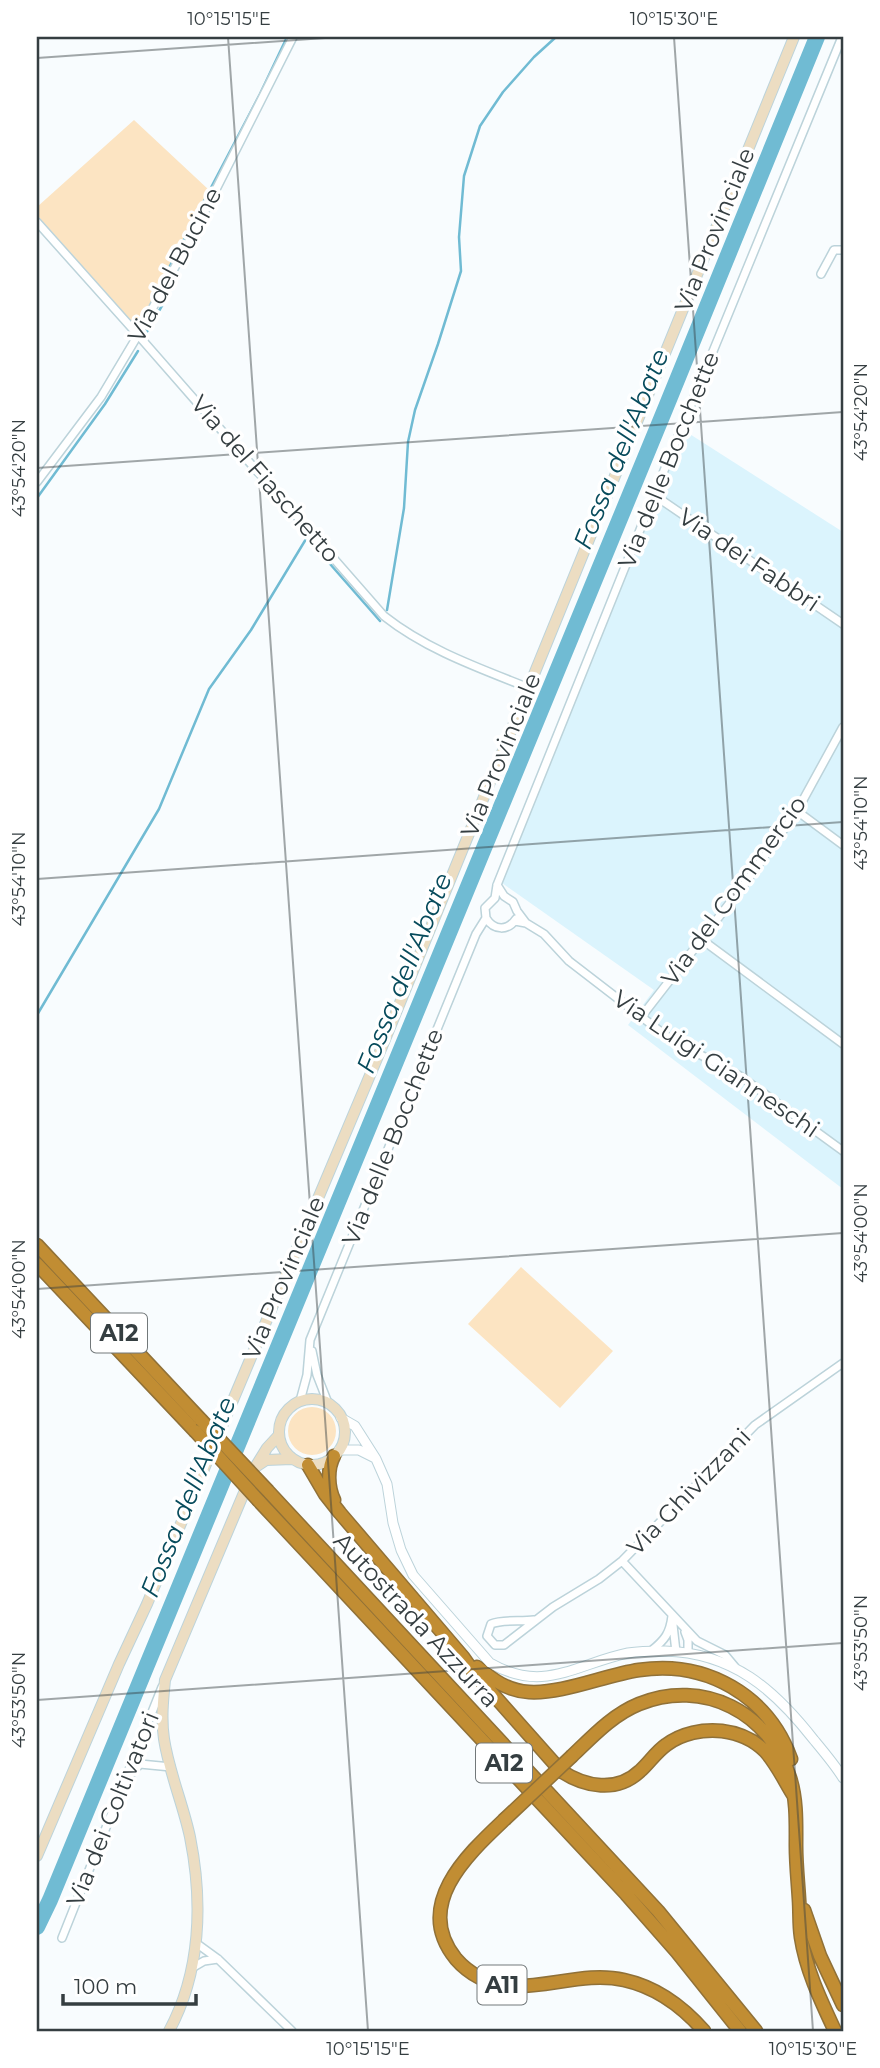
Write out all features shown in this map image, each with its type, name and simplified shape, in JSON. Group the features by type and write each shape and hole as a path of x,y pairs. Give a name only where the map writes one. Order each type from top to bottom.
{"highway":[{"name":"Autostrada Azzurra","path":"37,1245 198,1426"},
{"name":"Autostrada Azzurra","path":"37,1264 198,1426 658,1911 756,2031"},
{"path":"337,1453 329,1465 330,1492 340,1513"},
{"path":"308,1465 340,1513 463,1657 475,1675 561,1771 583,1783 605,1786 625,1781 674,1740 694,1732 715,1730 738,1734 759,1745 770,1757 794,1796"},
{"name":"Autostrada Azzurra","path":"264,1496 626,1894 677,1952 740,2031"},
{"path":"463,1657 501,1684 530,1692 651,1669 681,1670 709,1677 744,1694 765,1713 792,1761 800,1926 812,1979 835,2031"},
{"name":"A11","path":"704,2031 668,1998 623,1979 590,1977 530,1985 503,1985 481,1978 458,1962 447,1944 441,1907 444,1892 467,1857 606,1725 630,1709 660,1698 692,1696 728,1705 757,1722 782,1756 791,1781"},
{"path":"799,1897 820,1956 843,2005"}],"main road":[{"name":"Via Provinciale","path":"37,1856 203,1473 389,1029 794,37"},
{"path":"254,1469 266,1460 292,1459 308,1465 327,1461 337,1453 344,1440 345,1429 341,1418 328,1403 309,1399 300,1401 286,1411 279,1427 279,1435 281,1444 292,1459"},
{"path":"169,2031 192,1968 197,1919 190,1837 164,1739 164,1680 254,1469 279,1435"}],"street":[{"name":"Via del Bucine","path":"37,482 101,397 138,335 293,37"},
{"name":"Via delle Bocchette","path":"300,1401 307,1375 310,1340 477,934 486,918 485,908 495,898 497,885 654,495 842,37"},
{"name":"Via del Fiaschetto","path":"37,222 384,616 405,633 453,657 529,688"},
{"path":"821,274 834,250 843,250"},
{"name":"Via dei Fabbri","path":"654,495 843,624"},
{"name":"Via del Commercio","path":"642,1016 797,811 843,727"},
{"path":"797,811 843,845"},
{"path":"486,918 496,928 507,928 515,921 517,911 513,902 504,896 497,885"},
{"path":"495,898 504,896"},
{"name":"Via Luigi Gianneschi","path":"517,911 526,923"},
{"name":"Via Luigi Gianneschi","path":"515,921 526,923 544,934 569,961 669,1038 740,1076 843,1151"},
{"path":"477,934 492,926"},
{"path":"701,939 843,1044"},
{"path":"310,1340 317,1375 328,1403"},
{"name":"Via Ghivizzani","path":"534,1620 491,1624 487,1636 495,1645 504,1644 534,1620 599,1579 622,1561 755,1425 843,1363"},
{"path":"341,1418 355,1426 376,1459 387,1484 393,1523 401,1550 413,1575 491,1663 506,1672 541,1678 629,1653 651,1651 688,1652 736,1667"},
{"path":"337,1453 359,1450 376,1459"},
{"path":"622,1561 697,1641 725,1655 791,1712 843,1778"},
{"path":"651,1651 666,1639 673,1617"},
{"path":"673,1617 676,1652"},
{"path":"673,1617 688,1640 688,1652"},
{"name":"Via dei Coltivatori","path":"62,1938 164,1680"},
{"path":"122,1784 139,1764 171,1767"},
{"path":"196,1943 218,1959 292,2031"},
{"path":"192,1968 204,1961 218,1959"}],"shaded area":[{"path":"134,120 209,190 143,320 133,323 37,215 37,207"},
{"path":"685,431 843,532 843,1189 628,1025 654,990 502,883"},
{"path":"521,1267 613,1351 560,1408 468,1324"},
{"path":"312,1407 329,1414 336,1431 329,1448 312,1455 295,1448 288,1431 295,1414"}],"waterway":[{"path":"160,285 287,37"},
{"path":"387,610 404,508 408,442 415,410 461,271 459,237 464,176 480,126 503,92 556,37"},
{"name":"Fossa dell'Abate","path":"37,1927 817,37"},
{"path":"165,293 167,297"},
{"path":"145,335 163,304"},
{"path":"37,498 105,404 138,351"},
{"path":"37,1015 159,809 209,689 251,630 306,539 380,621"}]}
